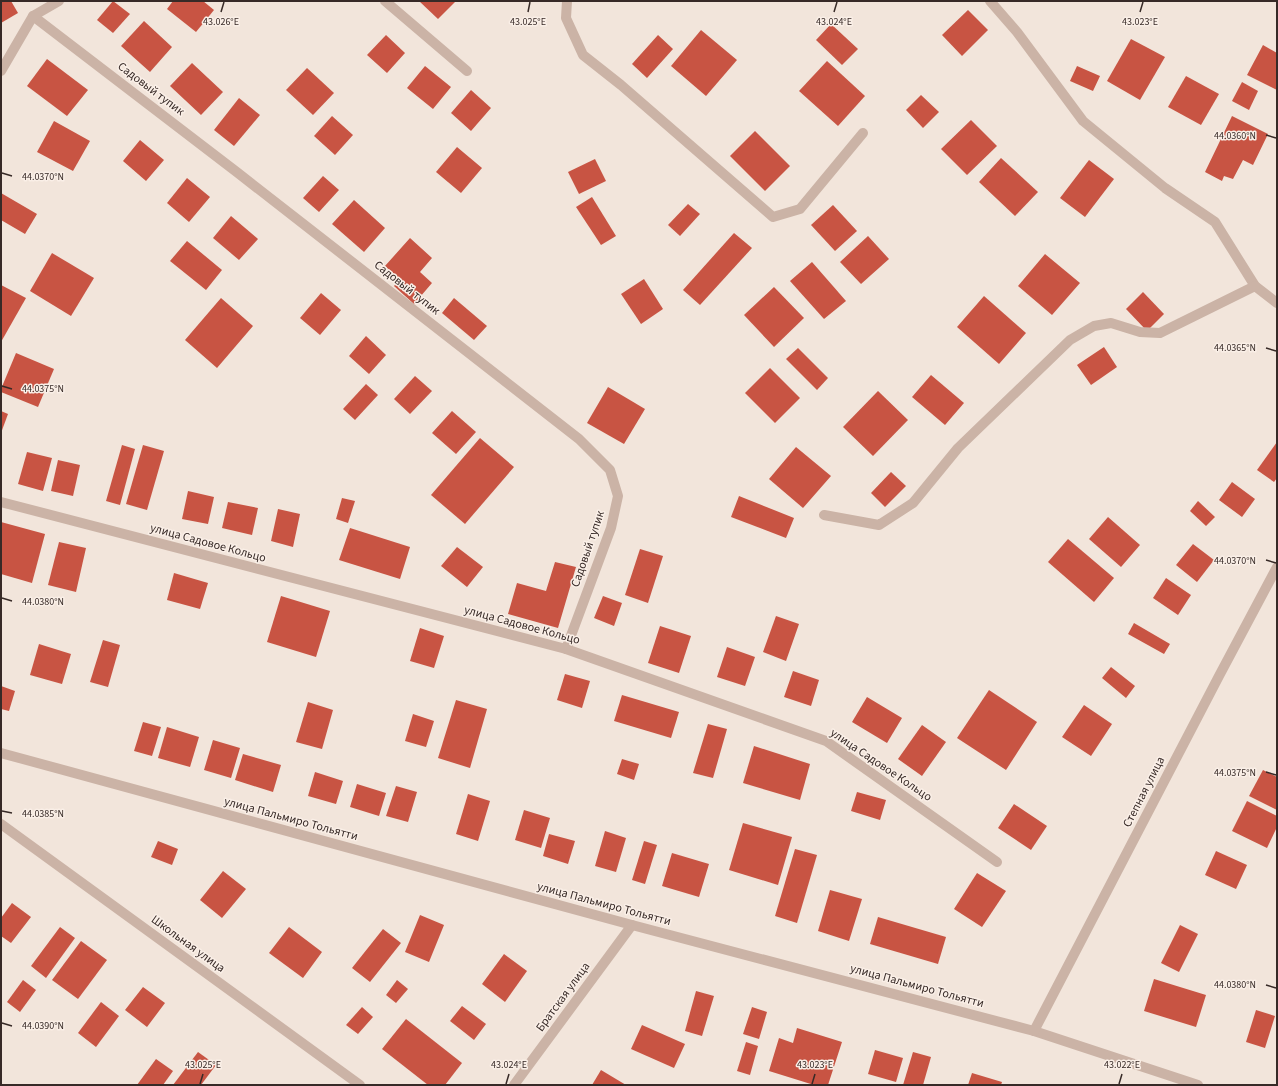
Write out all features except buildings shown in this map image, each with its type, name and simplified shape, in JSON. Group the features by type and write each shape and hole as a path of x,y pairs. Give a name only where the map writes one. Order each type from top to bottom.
{"street":[{"path":"1,71 33,16 59,1"},
{"path":"385,1 467,71"},
{"path":"567,1 566,18 583,55 773,217 800,209 863,133"},
{"path":"990,1 1017,32 1083,121 1165,188 1215,222 1255,286 1277,303"},
{"name":"Садовый тупик","path":"33,16 251,182 579,439 610,470 618,496 612,528 566,649"},
{"path":"824,515 879,525 913,503 958,448 1070,340 1094,326 1111,323 1140,332 1160,333 1255,286"},
{"name":"улица Садовое Кольцо","path":"1,502 566,649 826,741 997,862"},
{"name":"Степная улица","path":"1034,1031 1277,567"},
{"name":"улица Пальмиро Тольятти","path":"1,753 632,925 1034,1031 1198,1085"},
{"name":"Школьная улица","path":"1,824 360,1085"},
{"name":"Братская улица","path":"514,1085 632,925"}]}
